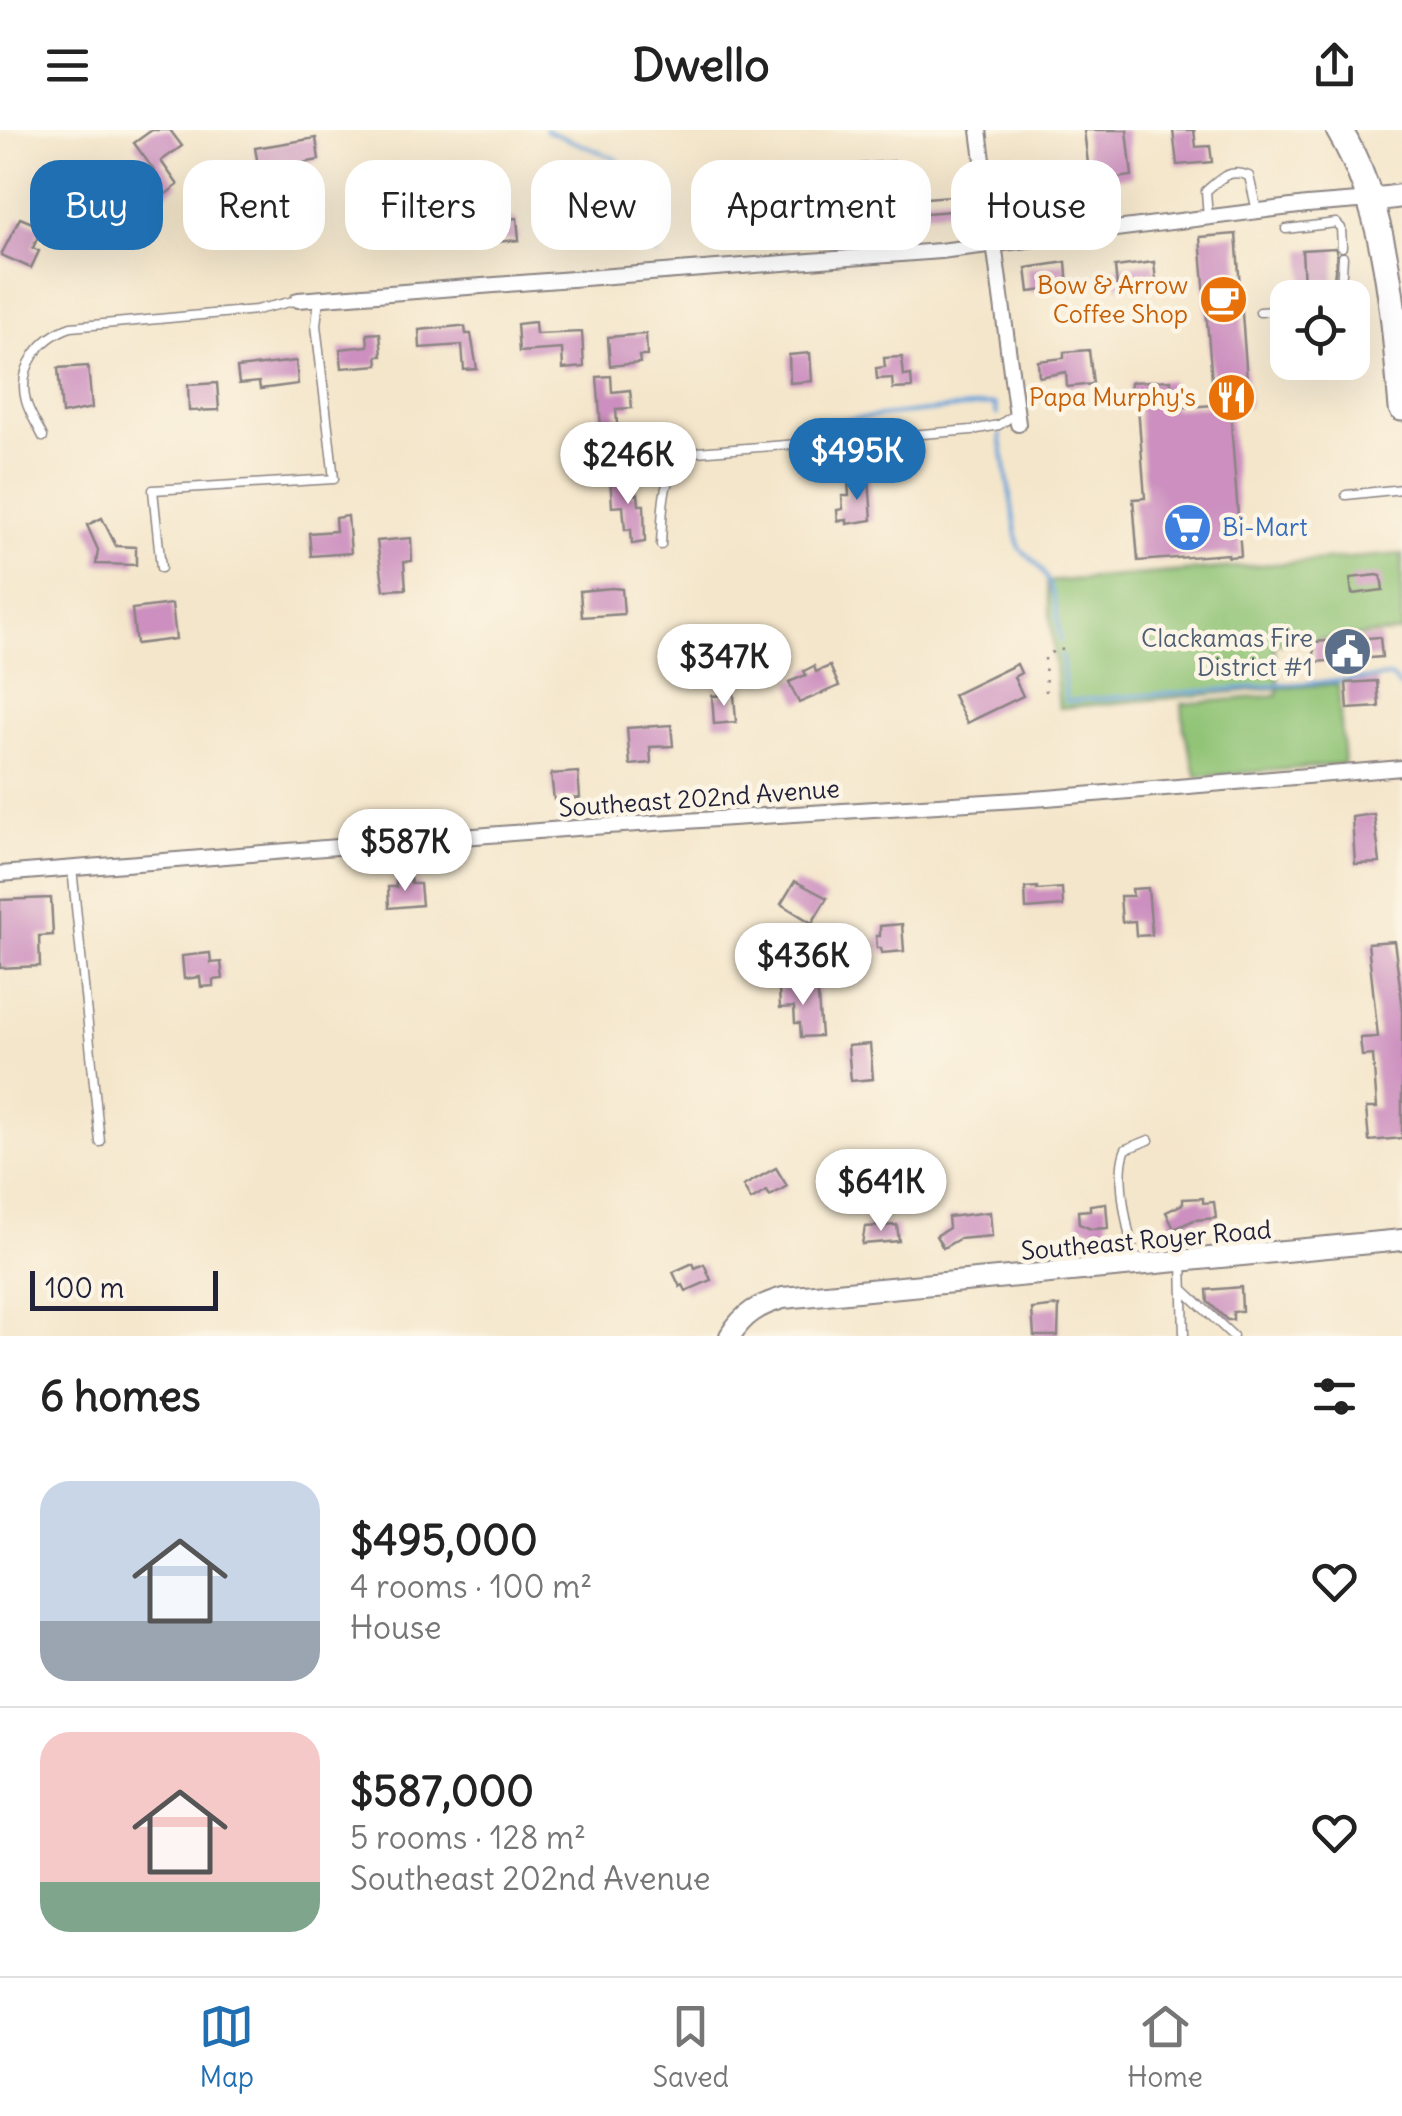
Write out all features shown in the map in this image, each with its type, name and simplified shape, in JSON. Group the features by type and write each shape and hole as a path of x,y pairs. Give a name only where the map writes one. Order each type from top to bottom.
{"highway":[{"path":"1339,130 1371,200 1387,272 1402,408"}],"main road":[{"path":"1371,200 1402,196"}],"street":[{"path":"979,130 983,160"},
{"path":"1121,229 1371,200"},
{"path":"298,300 951,249"},
{"path":"997,250 1018,418"},
{"name":"Southeast 202nd Avenue","path":"0,874 1402,768"},
{"name":"Southeast Royer Road","path":"730,1336 756,1308 783,1298 1402,1240"}],"lane":[{"path":"1208,218 1206,191 1236,171 1249,176 1257,211"},
{"path":"1286,229 1336,223 1341,228 1341,280"},
{"path":"160,568 153,490 334,479 316,325 319,299"},
{"path":"43,437 25,400 25,374 34,352 53,333 71,327 256,310 298,300"},
{"path":"1260,312 1270,311"},
{"path":"661,546 664,483 684,453 972,430 1018,418"},
{"path":"1346,495 1402,489"},
{"path":"72,868 100,1142"},
{"path":"1136,1266 1125,1208 1122,1158 1126,1149 1149,1140"},
{"path":"1182,1261 1184,1336"},
{"path":"1185,1291 1233,1336"}],"path":[{"path":"1046,692 1045,657 1066,649"}],"green space":[{"path":"1402,554 1402,632 1274,643 1279,688 1338,684 1344,764 1197,777 1184,730 1182,704 1278,695 1278,688 1059,708 1047,582"}],"building":[{"path":"152,130 170,130 182,146 162,160 146,160 134,143"},
{"path":"1084,130 1127,130 1132,176 1121,177 1121,160 1088,160"},
{"path":"1173,130 1194,130 1196,147 1210,146 1212,162 1177,165"},
{"path":"316,138 319,160 257,160 255,148"},
{"path":"163,164 178,185 163,196"},
{"path":"950,196 951,211 931,213 931,198"},
{"path":"20,218 30,222 30,250 39,251 31,268 1,255"},
{"path":"511,218 517,218 519,240 511,241"},
{"path":"1236,234 1249,407 1230,409 1241,556 1138,561 1133,499 1145,498 1137,393 1130,393 1131,382 1171,380 1173,408 1214,405 1200,237"},
{"path":"1335,248 1334,280 1304,280 1302,250"},
{"path":"1066,262 1068,287 1029,292 1026,268"},
{"path":"1154,262 1156,282 1117,287 1115,267"},
{"path":"535,322 536,334 582,332 584,367 563,369 562,349 519,352 517,324"},
{"path":"460,326 471,334 477,369 464,370 462,345 420,348 419,330"},
{"path":"380,333 382,356 377,356 378,365 342,368 340,349 368,346 367,334"},
{"path":"646,334 647,356 639,356 640,363 610,366 608,337"},
{"path":"1089,350 1093,384 1067,387 1066,372 1039,377 1038,361 1064,358 1064,352"},
{"path":"810,353 812,381 790,383 789,355"},
{"path":"902,357 904,376 911,375 912,388 893,389 892,378 877,379 876,368 885,367 884,358"},
{"path":"296,361 298,384 260,389 259,382 239,384 237,368"},
{"path":"88,366 92,408 62,414 58,368"},
{"path":"611,376 612,392 630,390 632,408 616,409 618,439 602,440 597,377"},
{"path":"217,383 219,410 189,411 188,385"},
{"path":"627,472 629,495 638,494 639,505 644,505 645,542 632,544 631,529 625,530 623,506 612,507 610,474"},
{"path":"869,478 872,520 847,524 847,520 838,521 837,510 843,509 842,496 849,496 848,480"},
{"path":"348,516 351,553 311,556 309,533 336,531 335,518"},
{"path":"102,518 116,546 136,547 136,565 96,564 98,550 87,525"},
{"path":"411,538 412,561 404,562 406,589 384,590 377,541"},
{"path":"1381,576 1383,590 1352,594 1350,578"},
{"path":"622,589 624,614 582,617 580,591"},
{"path":"172,604 176,639 136,644 132,609"},
{"name":"Clackamas Fire District #1","path":"1380,637 1382,657 1315,662 1313,642"},
{"path":"1017,664 1021,673 1014,677 1023,696 967,723 953,695"},
{"path":"814,666 816,672 830,666 839,686 799,703 789,682 806,675 804,671"},
{"path":"1377,681 1379,707 1348,709 1346,683"},
{"path":"734,694 736,722 714,724 712,696"},
{"path":"671,725 673,746 650,747 651,763 630,765 627,728"},
{"path":"578,772 580,798 554,800 551,774"},
{"path":"1374,814 1380,863 1355,864 1352,817"},
{"path":"410,878 411,884 420,884 422,905 389,908 388,887 396,887 396,880"},
{"path":"795,881 827,898 812,923 781,904"},
{"path":"1025,888 1062,888 1063,906 1026,909"},
{"path":"1148,888 1152,935 1136,936 1135,921 1122,922 1120,896 1133,896 1132,889"},
{"path":"51,898 53,935 39,936 40,966 0,968 0,900"},
{"path":"902,924 904,951 882,953 877,948 876,936 880,936 880,926"},
{"path":"1394,941 1402,1001 1402,1138 1369,1141 1366,1108 1377,1108 1373,1055 1362,1056 1360,1038 1378,1037 1368,943"},
{"path":"210,953 211,963 221,962 223,979 213,980 213,986 201,987 200,977 184,979 182,956"},
{"path":"817,984 821,1036 801,1037 794,1007 780,1008 779,988"},
{"path":"870,1044 873,1079 851,1081 848,1046"},
{"path":"776,1168 787,1186 770,1196 767,1191 751,1200 743,1186"},
{"path":"1203,1198 1203,1203 1214,1202 1216,1218 1194,1220 1174,1229 1166,1212 1183,1204 1183,1199"},
{"path":"1106,1203 1108,1228 1091,1229 1079,1224 1078,1211"},
{"path":"990,1212 992,1236 959,1239 943,1248 936,1236 949,1228 948,1217"},
{"path":"897,1225 899,1241 862,1244 865,1227"},
{"path":"693,1263 695,1268 704,1264 711,1280 686,1291 673,1272"},
{"path":"1241,1287 1242,1311 1233,1312 1233,1320 1227,1320 1208,1302 1207,1290"},
{"path":"1059,1306 1058,1336 1034,1336 1032,1309"}],"waterway":[{"path":"545,130 617,159 638,182 641,217 657,256"},
{"path":"813,423 995,404 997,415"},
{"path":"1000,435 1019,548 1040,568 1051,588 1060,641"},
{"path":"1062,656 1066,701 1390,677 1402,688"}],"place":[{"name":"Bow & Arrow Coffee Shop","path":"1223,299"},
{"name":"Papa Murphy's","path":"1231,397"},
{"name":"Bi-Mart","path":"1187,527"},
{"name":"Clackamas Fire District #1","path":"1348,652"}]}
